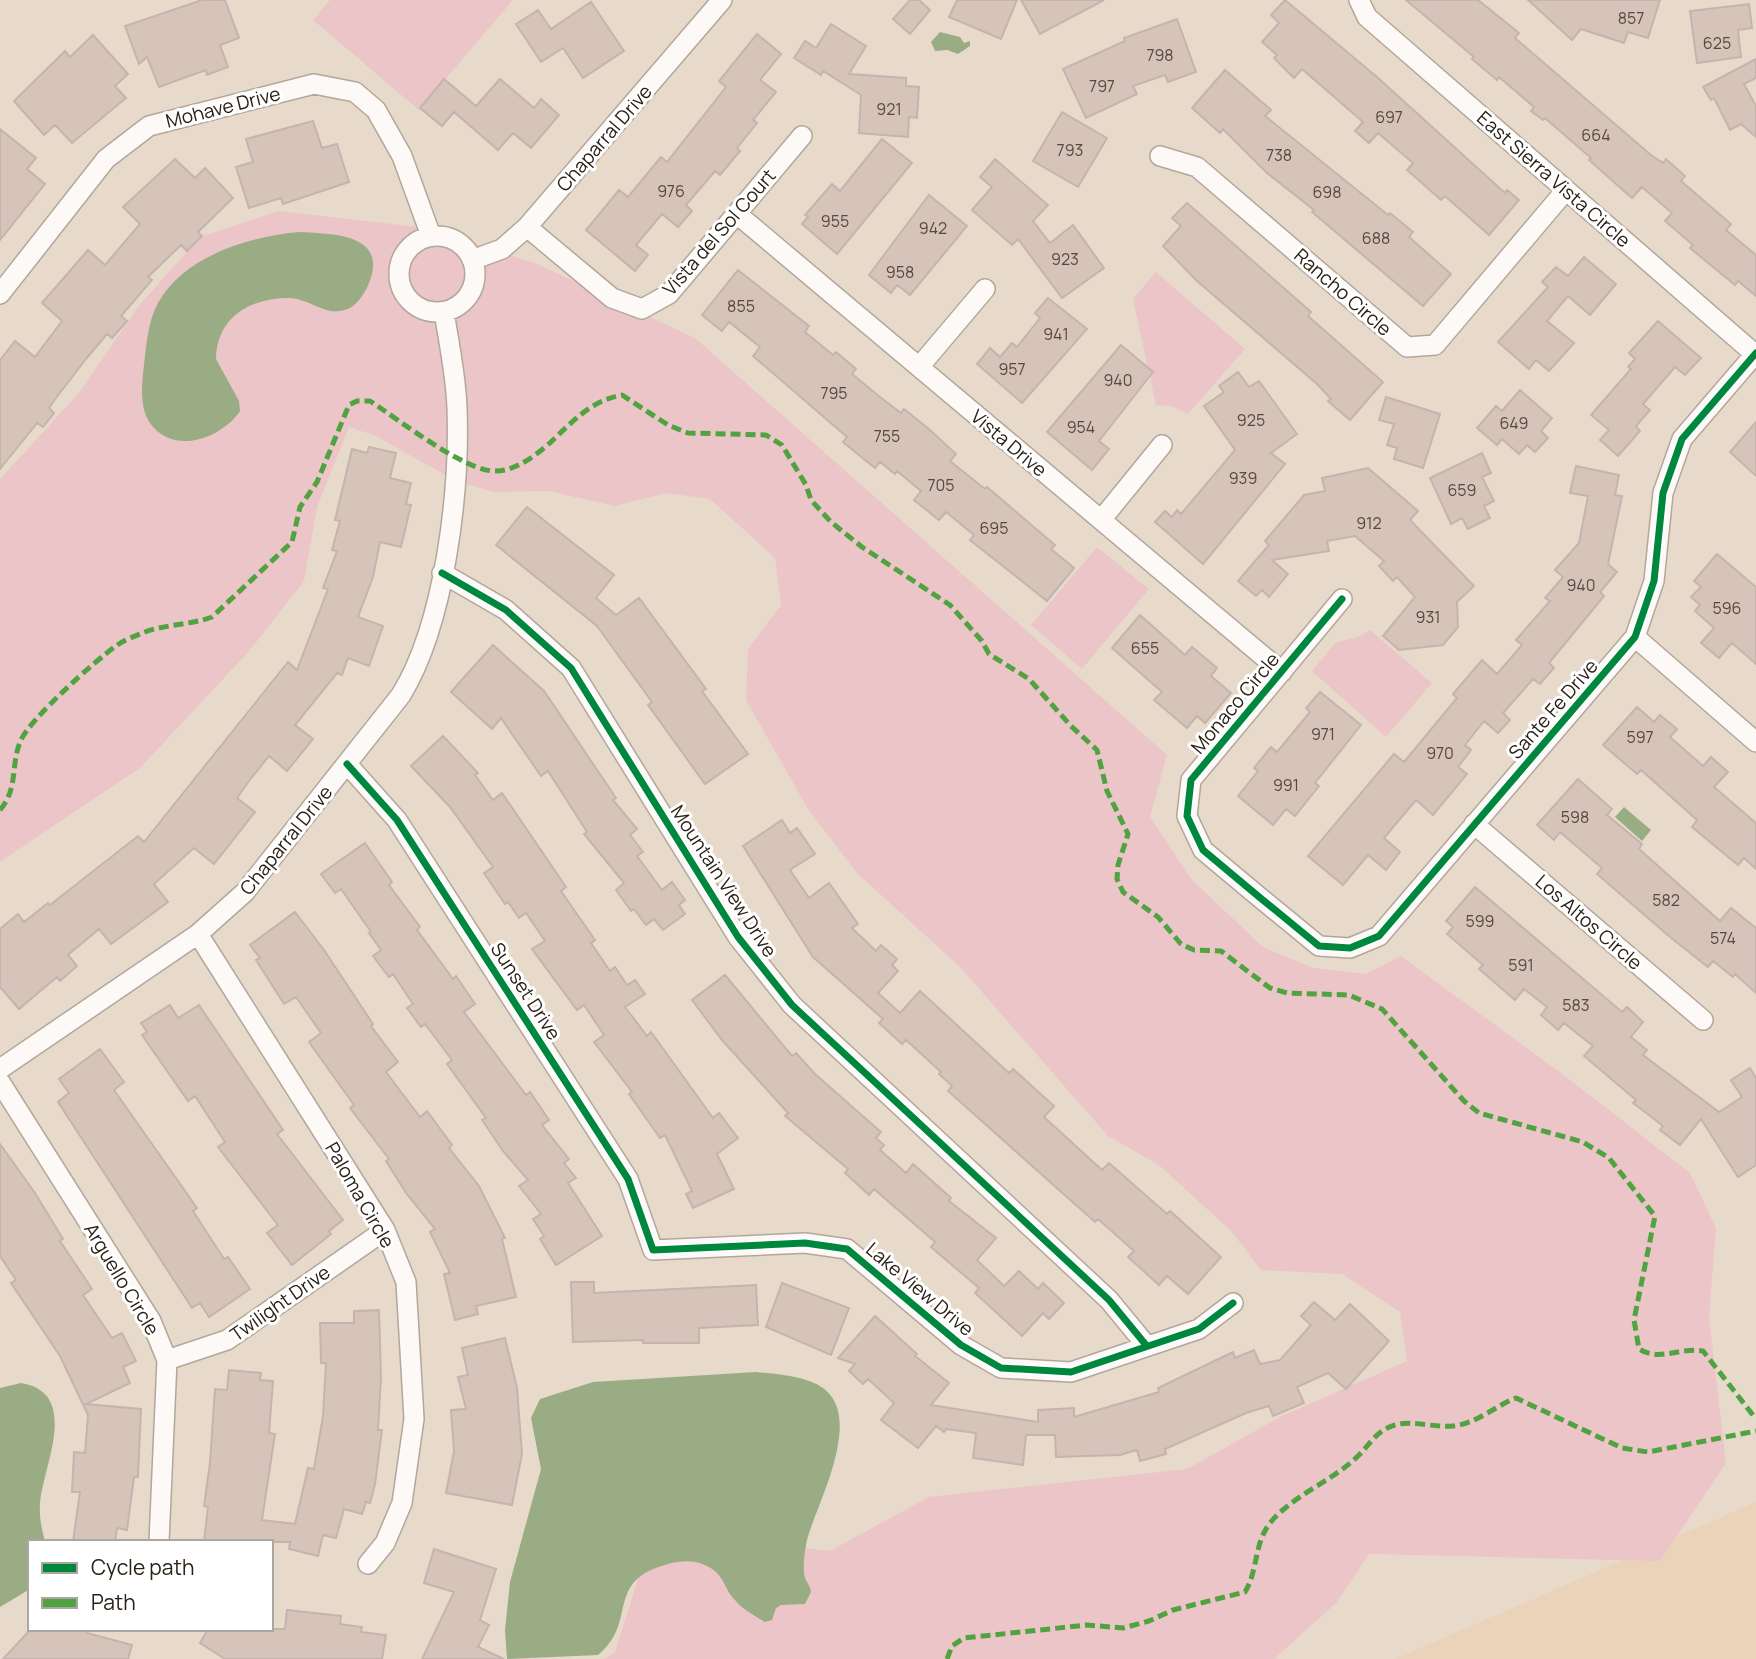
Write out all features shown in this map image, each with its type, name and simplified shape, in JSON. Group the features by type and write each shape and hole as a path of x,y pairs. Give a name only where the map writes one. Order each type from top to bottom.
{"street":[{"name":"Chaparral Drive","path":"472,260 502,249 527,227 722,0"},
{"name":"East Sierra Vista Circle","path":"1359,0 1367,17 1756,354"},
{"name":"Mohave Drive","path":"0,294 106,159 149,127 314,84 355,92 376,110 402,156 431,236"},
{"name":"Vista del Sol Court","path":"527,227 612,298 642,309 669,294 802,136"},
{"name":"Rancho Circle","path":"1160,156 1197,167 1407,347 1435,345 1566,190"},
{"name":"Vista Drive","path":"737,214 1282,672"},
{"path":"431,236 452,239 467,251 472,260 473,286 467,298 444,312 418,307 408,299 398,274 408,248 431,236"},
{"path":"919,367 985,289"},
{"name":"Chaparral Drive","path":"0,1069 198,934 245,891 401,695 417,668 432,629 456,481 457,406 444,312"},
{"name":"Sante Fe Drive","path":"1258,897 1319,946 1350,948 1379,936 1635,637 1654,581 1663,492 1682,439 1756,354"},
{"path":"1101,520 1162,445"},
{"name":"Mountain View Drive","path":"442,573 506,610 571,668 738,937 792,1005 1109,1300 1146,1345"},
{"name":"Monaco Circle","path":"1258,897 1203,850 1187,816 1191,780 1342,599"},
{"path":"1635,637 1756,741"},
{"name":"Sunset Drive","path":"347,764 397,820 628,1179 653,1250"},
{"name":"Los Altos Circle","path":"1474,824 1703,1020"},
{"name":"Paloma Circle","path":"198,934 385,1230 406,1282 414,1419 402,1503 385,1543 368,1564"},
{"name":"Arguello Circle","path":"0,1082 151,1321 167,1360 159,1540"},
{"name":"Twilight Drive","path":"167,1360 227,1340 385,1230"},
{"name":"Lake View Drive","path":"653,1250 805,1243 847,1250 961,1345 1001,1368 1072,1371 1199,1329 1233,1303"}],"shaded area":[{"path":"330,0 513,0 419,110 313,20"},
{"path":"940,32 960,37 964,43 970,41 970,46 958,54 947,50 935,51 931,42"},
{"path":"279,211 418,227 535,263 695,338 1167,755 1150,817 1191,879 1263,947 1314,968 1366,974 1401,956 1569,1079 1690,1173 1716,1228 1709,1318 1726,1463 1660,1561 1369,1554 1336,1603 1274,1659 604,1659 615,1652 646,1553 734,1540 830,1551 929,1497 1187,1469 1282,1416 1407,1361 1400,1312 1342,1274 1261,1270 1232,1232 1159,1165 1108,1136 960,967 857,873 808,809 746,700 748,649 781,605 775,558 710,499 666,493 615,506 548,491 494,492 456,481 376,436 349,427 317,507 304,581 250,650 141,767 0,862 0,479 79,393 137,308 200,237"},
{"path":"300,232 341,236 364,245 371,254 373,267 369,283 361,297 353,306 341,311 326,310 289,298 261,302 238,313 222,332 216,359 239,401 240,411 221,429 196,440 171,439 160,433 147,417 142,395 148,334 158,303 184,273 220,251 260,238"},
{"path":"1156,272 1245,349 1188,414 1172,406 1156,405 1133,299"},
{"path":"1097,547 1149,589 1082,669 1031,625"},
{"path":"1370,630 1432,683 1386,737 1312,671 1335,643 1358,637"},
{"path":"1624,807 1651,830 1642,841 1615,817"},
{"path":"756,1372 814,1383 830,1395 838,1412 836,1456 806,1544 804,1574 811,1592 805,1604 781,1605 776,1608 772,1620 765,1622 738,1603 718,1574 709,1567 694,1562 673,1563 648,1571 635,1581 628,1592 617,1629 598,1655 507,1659 505,1630 510,1582 541,1469 531,1418 540,1399 593,1382"},
{"path":"21,1383 39,1390 50,1401 54,1416 54,1434 40,1504 45,1540 28,1540 28,1590 0,1607 0,1388"},
{"path":"1756,1502 1756,1659 1395,1659"}],"building":[{"path":"202,0 225,0 239,38 220,45 228,67 207,75 206,70 159,87 147,57 139,64 125,26"},
{"path":"910,0 919,0 930,10 910,34 893,19"},
{"path":"957,0 1017,0 1001,39 949,17"},
{"path":"1021,0 1104,0 1040,34"},
{"path":"1285,0 1377,77 1505,193 1507,190 1519,200 1489,235 1445,196 1441,200 1407,170 1413,163 1378,133 1369,143 1355,131 1363,122 1302,69 1294,78 1274,58 1277,55 1262,42 1279,23 1271,15"},
{"path":"1406,0 1478,0 1519,33 1515,38 1651,155 1663,163 1666,159 1685,176 1681,181 1731,224 1726,230 1756,255 1756,296 1738,281 1735,285 1690,248 1693,245 1665,221 1672,213 1642,187 1632,198 1545,118 1543,120 1531,111 1534,107 1499,77 1497,80"},
{"path":"1528,0 1660,0 1648,38 1628,32 1624,43 1581,29 1572,40"},
{"path":"591,2 624,51 583,78 563,48 541,62 516,24 538,10 551,29"},
{"path":"1749,4 1752,28 1738,30 1741,57 1697,63 1690,11"},
{"path":"1177,19 1196,72 1168,82 1165,75 1133,86 1137,94 1086,118 1063,69 1125,41 1124,38"},
{"path":"831,24 866,46 849,74 906,78 906,86 919,87 917,118 909,117 908,137 859,133 861,95 823,71 821,75 794,58 805,41 816,48"},
{"path":"757,34 781,54 760,80 776,92 753,120 757,123 737,148 740,151 720,175 715,171 686,205 692,211 678,227 662,214 636,245 648,255 635,271 586,230 619,190 628,197 661,157 667,162 726,87 719,81"},
{"path":"93,35 128,74 115,86 126,98 72,143 55,125 44,135 14,101 65,51 70,57"},
{"path":"1756,59 1756,78 1744,84 1756,106 1756,137 1741,124 1730,130 1714,98 1711,100 1703,87"},
{"path":"1225,70 1271,110 1265,116 1413,232 1409,237 1451,274 1423,306 1312,212 1314,210 1267,173 1223,129 1220,133 1192,108"},
{"path":"444,79 476,106 500,79 534,108 541,99 559,115 531,148 513,133 498,150 454,112 442,126 420,108"},
{"path":"1062,112 1107,138 1078,187 1033,161"},
{"path":"313,121 322,148 337,144 349,182 283,204 281,198 249,208 236,167 253,162 246,139"},
{"path":"0,129 36,158 27,169 45,184 0,240"},
{"path":"882,139 912,163 837,254 802,224 808,217 805,215 832,184 840,191"},
{"path":"175,159 195,178 205,168 233,198 198,232 202,236 187,251 181,245 148,277 152,280 121,316 127,321 112,338 107,334 49,408 54,413 43,427 37,423 0,469 0,360 15,341 35,357 62,321 42,303 88,250 105,265 140,224 123,207"},
{"path":"995,159 1048,205 1033,221 1050,243 1073,225 1104,268 1062,298 1018,239 1012,245 972,210 992,187 980,177"},
{"path":"929,195 967,226 910,295 897,285 891,293 869,275"},
{"path":"1187,203 1311,312 1308,316 1383,382 1350,420 1328,401 1331,399 1317,384 1197,281 1163,246 1181,226 1172,218"},
{"path":"1584,257 1616,284 1590,315 1568,296 1547,321 1574,343 1549,371 1536,360 1529,369 1498,342 1548,287 1542,282 1556,267 1568,276"},
{"path":"738,270 809,326 805,332 833,355 836,352 856,369 852,374 901,413 904,409 930,430 956,454 950,461 985,489 987,487 1055,545 1051,549 1074,568 1047,601 970,540 974,535 946,512 939,520 914,500 921,491 897,471 895,474 880,462 875,468 843,442 847,437 753,356 760,347 729,322 722,331 702,315"},
{"path":"1048,298 1087,329 1022,403 977,364 990,348 1000,357 1012,343 1017,347 1040,318 1035,313"},
{"path":"1658,321 1701,358 1685,375 1675,367 1643,404 1650,410 1636,426 1640,431 1618,456 1600,440 1609,430 1591,415 1631,369 1628,367 1635,359 1629,353"},
{"path":"1121,345 1153,372 1099,441 1109,449 1092,470 1047,432"},
{"path":"1238,372 1249,387 1259,381 1297,434 1271,453 1285,464 1203,564 1155,522 1165,511 1172,517 1177,510 1181,514 1235,450 1204,406 1224,392 1219,386"},
{"path":"1520,390 1552,418 1541,431 1548,438 1535,452 1527,445 1519,454 1502,439 1497,445 1477,428 1496,406 1502,411"},
{"path":"1386,397 1440,414 1423,468 1394,459 1397,448 1387,445 1394,424 1379,420"},
{"path":"1756,422 1756,476 1730,452"},
{"path":"369,447 396,453 390,478 411,483 406,504 411,505 401,547 380,542 373,577 358,617 383,626 369,666 348,658 342,675 337,673 295,725 313,739 287,771 269,756 249,781 237,798 255,812 214,864 194,848 154,884 168,902 111,944 99,929 68,955 77,966 60,981 57,977 19,1009 0,987 0,929 18,914 24,922 48,903 50,905 138,836 144,842 288,662 297,670 328,589 323,588 337,551 332,550 340,521 335,520 352,449 367,453"},
{"path":"1482,453 1491,473 1482,477 1494,501 1484,506 1490,518 1468,529 1462,518 1451,524 1430,478"},
{"path":"1576,466 1619,475 1615,495 1622,496 1608,564 1617,572 1600,592 1604,596 1549,663 1554,668 1540,684 1533,679 1503,713 1510,720 1498,733 1484,721 1465,745 1471,750 1458,767 1467,774 1433,815 1416,800 1384,838 1400,852 1386,870 1368,855 1343,885 1308,856 1394,754 1404,762 1457,698 1453,694 1482,660 1497,674 1522,645 1516,640 1550,601 1545,598 1563,577 1555,570 1579,543 1588,496 1570,493"},
{"path":"1368,468 1418,511 1410,520 1474,586 1457,602 1458,627 1443,645 1399,650 1383,636 1415,597 1397,577 1393,581 1379,566 1384,561 1355,536 1327,541 1329,551 1272,560 1288,574 1269,597 1262,590 1256,596 1238,581 1269,545 1265,541 1304,495 1325,491 1322,478"},
{"path":"527,507 614,575 596,598 616,615 639,598 706,689 702,691 748,754 705,784 648,705 652,702 597,626 496,545"},
{"path":"1717,554 1756,587 1756,664 1732,643 1719,658 1701,643 1714,628 1695,611 1700,605 1691,597 1701,587 1694,581"},
{"path":"1140,615 1185,655 1192,647 1217,668 1211,676 1231,693 1205,723 1197,716 1187,728 1154,700 1162,692 1112,648"},
{"path":"493,645 544,691 616,798 613,800 637,829 630,835 643,852 637,856 662,890 672,882 685,900 679,905 685,914 663,930 654,919 646,925 634,909 631,911 616,890 624,883 584,834 587,832 548,771 541,776 501,718 492,729 451,692"},
{"path":"1320,692 1361,725 1315,783 1319,786 1295,816 1286,809 1273,825 1238,796 1258,771 1254,768 1271,747 1277,752 1310,712 1306,708"},
{"path":"1637,707 1654,722 1660,715 1677,729 1670,737 1703,766 1711,757 1728,772 1714,787 1756,823 1756,869 1744,858 1738,865 1692,827 1697,820 1641,770 1637,774 1603,745"},
{"path":"443,736 478,773 475,775 493,800 502,793 566,887 561,891 595,940 591,943 610,971 615,967 627,985 635,980 645,994 625,1007 647,1036 651,1032 713,1118 719,1113 738,1138 717,1154 734,1189 693,1208 686,1194 692,1191 665,1135 660,1138 629,1094 632,1092 594,1042 604,1035 584,1005 577,1010 532,949 545,941 526,913 519,918 508,902 505,904 484,873 493,867 450,807 411,766"},
{"path":"1578,779 1612,809 1607,815 1642,844 1639,849 1720,921 1731,908 1756,928 1756,993 1735,974 1733,977 1713,961 1708,967 1597,874 1602,868 1560,832 1554,840 1537,825"},
{"path":"782,820 790,833 797,828 815,854 790,870 809,898 829,883 858,924 852,928 876,951 881,945 897,959 892,965 898,971 878,993 900,1013 920,991 1009,1073 1013,1069 1054,1106 1044,1117 1102,1170 1109,1163 1167,1214 1170,1211 1221,1257 1188,1294 1167,1276 1159,1285 1128,1257 1134,1251 1098,1219 1095,1222 948,1091 952,1086 939,1074 941,1072 906,1040 902,1044 879,1023 883,1019 813,957 743,846"},
{"path":"365,843 392,882 389,885 420,927 417,930 453,979 456,976 475,1004 464,1012 526,1095 530,1092 549,1120 542,1125 569,1159 564,1163 576,1178 568,1183 602,1236 556,1265 540,1239 544,1236 533,1219 541,1214 519,1186 528,1180 503,1151 482,1120 486,1118 447,1064 452,1060 425,1024 421,1027 407,1008 413,1004 393,974 389,977 373,956 381,950 369,933 371,932 341,889 335,893 321,874"},
{"path":"1475,887 1622,1012 1627,1007 1643,1022 1631,1037 1647,1050 1643,1055 1719,1112 1742,1097 1731,1080 1750,1068 1756,1078 1756,1165 1738,1177 1701,1119 1680,1145 1660,1130 1663,1126 1633,1103 1636,1100 1584,1056 1593,1046 1564,1023 1558,1030 1541,1015 1547,1007 1524,989 1515,1000 1479,969 1483,965 1447,934 1453,927 1446,921"},
{"path":"295,912 324,950 373,1024 371,1026 398,1062 386,1072 420,1117 427,1111 452,1145 449,1148 479,1186 505,1238 502,1239 516,1297 476,1306 478,1314 455,1320 444,1274 450,1273 430,1232 435,1229 406,1193 386,1161 389,1159 350,1108 354,1105 309,1042 321,1033 296,997 284,1004 256,960 260,958 250,945"},
{"path":"725,975 792,1056 796,1053 815,1074 881,1132 876,1138 884,1145 880,1150 906,1173 913,1164 951,1198 949,1201 996,1238 977,1260 1004,1286 1019,1271 1038,1289 1043,1283 1064,1303 1049,1319 1043,1313 1022,1336 975,1293 979,1288 931,1247 935,1242 874,1189 869,1195 845,1173 848,1169 785,1116 788,1113 722,1040 692,1000"},
{"path":"170,1005 178,1018 199,1005 283,1130 277,1134 343,1220 329,1231 331,1234 292,1265 267,1233 278,1225 218,1147 225,1142 195,1096 188,1101 142,1035 147,1032 141,1023"},
{"path":"100,1049 124,1082 114,1090 197,1208 193,1211 224,1259 228,1257 250,1289 209,1317 200,1303 192,1308 58,1102 69,1093 59,1079"},
{"path":"0,1144 35,1193 63,1239 60,1241 92,1289 83,1295 112,1338 122,1333 136,1361 123,1367 130,1383 86,1404 141,1409 138,1477 134,1477 127,1530 117,1528 115,1540 73,1540 80,1492 72,1492 74,1452 85,1453 88,1415 60,1356 11,1283 16,1280 0,1256"},
{"path":"571,1282 594,1282 594,1293 756,1285 758,1325 699,1328 699,1343 643,1343 643,1340 573,1342"},
{"path":"782,1283 849,1308 831,1355 766,1327"},
{"path":"1314,1302 1335,1320 1350,1304 1389,1341 1346,1389 1328,1373 1297,1387 1304,1403 1273,1416 1269,1406 1246,1413 1165,1449 1166,1454 1140,1461 1137,1450 1120,1455 1056,1457 1055,1435 1026,1435 1023,1465 973,1458 976,1433 946,1429 944,1432 936,1426 918,1448 881,1420 894,1403 868,1379 863,1384 849,1371 855,1364 838,1358 875,1316 917,1354 915,1356 949,1383 931,1405 1038,1422 1038,1410 1074,1408 1074,1417 1159,1392 1158,1388 1233,1352 1235,1358 1254,1350 1260,1364 1280,1360 1311,1325 1301,1316"},
{"path":"379,1310 381,1378 378,1430 382,1430 370,1503 366,1502 362,1514 344,1509 336,1538 323,1535 318,1556 289,1549 290,1542 204,1540 208,1507 204,1506 215,1389 227,1390 229,1370 261,1373 260,1380 273,1381 269,1433 275,1434 262,1520 295,1524 308,1468 314,1469 323,1416 326,1363 321,1363 320,1323 354,1323 354,1311"},
{"path":"505,1338 517,1388 522,1454 512,1505 446,1493 454,1451 451,1410 466,1409 458,1377 468,1375 462,1348"},
{"path":"434,1549 496,1569 480,1620 489,1625 478,1647 504,1659 422,1659 454,1592 424,1583"},
{"path":"287,1610 341,1616 340,1624 362,1627 361,1632 386,1635 382,1659 225,1659 200,1643 207,1631 285,1629"},
{"path":"29,1631 88,1631 87,1633 132,1645 128,1659 3,1659"}],"marked path":[{"path":"0,810 10,793 21,740 37,718 80,676 116,646 130,638 153,629 212,617 292,542 300,507 317,482 349,405 357,401 370,401 467,463 496,471 526,461 584,412 601,402 622,395 668,425 688,433 766,435 782,445 806,485 811,500 831,522 862,547 950,605 982,641 989,654 1029,679 1071,726 1097,750 1107,791 1128,834 1118,865 1117,879 1123,892 1158,917 1181,944 1194,950 1221,951 1270,988 1287,993 1349,995 1382,1009 1464,1101 1479,1113 1583,1142 1609,1158 1655,1216 1634,1320 1639,1349 1654,1354 1703,1351 1756,1419"},
{"path":"947,1659 952,1646 964,1638 1087,1625 1123,1628 1149,1621 1173,1610 1245,1592 1261,1539 1270,1523 1290,1504 1337,1473 1379,1434 1395,1425 1461,1425 1516,1398 1622,1448 1648,1452 1756,1431"}],"cycle path":[{"path":"1342,599 1191,780 1187,816 1203,850 1319,946 1350,948 1379,936 1635,637 1654,581 1663,493 1682,439 1756,353"},
{"path":"442,573 506,610 571,668 738,937 792,1005 1109,1300 1146,1345"},
{"path":"347,764 397,820 628,1179 653,1250 805,1243 847,1249 961,1345 1001,1368 1071,1372 1199,1329 1233,1303"}]}
